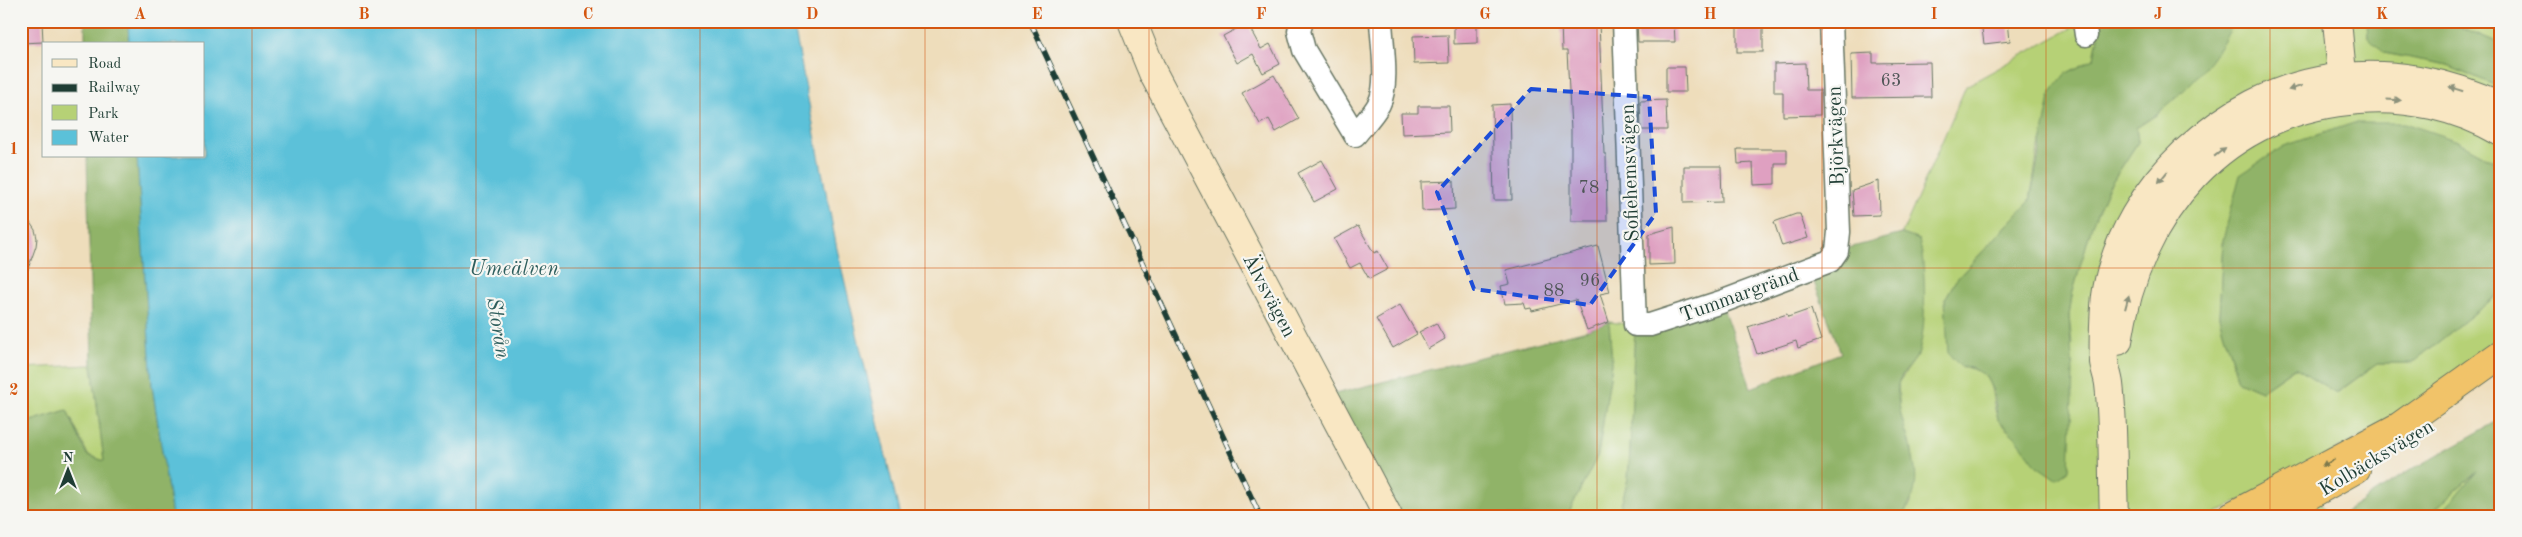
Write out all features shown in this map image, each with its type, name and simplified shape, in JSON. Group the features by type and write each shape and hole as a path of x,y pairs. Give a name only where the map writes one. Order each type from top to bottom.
{"highway":[{"name":"Kolbäcksvägen","path":"2272,516 2394,434 2501,354"},
{"name":"Kolbäcksvägen","path":"2231,516 2394,434 2452,411 2501,378"}],"main road":[{"name":"Älvsvägen","path":"1113,21 1126,44 1153,73"},
{"name":"Älvsvägen","path":"1132,21 1153,73 1388,516"},
{"path":"2337,21 2344,89"},
{"path":"2114,516 2109,384 2122,317 2138,265 2152,232 2179,192 2213,158 2249,132 2344,89 2390,77 2426,81 2463,91 2501,107"},
{"path":"2344,89 2385,99 2417,102 2454,111 2501,132"}],"street":[{"path":"1302,21 1299,30 1304,50 1355,135 1379,104 1384,90 1381,21"},
{"name":"Sofiehemsvägen","path":"1624,21 1635,325"},
{"name":"Björkvägen","path":"1831,21 1837,251"},
{"name":"Tummargränd","path":"1635,325 1650,325 1721,302 1830,261 1837,251"}],"highlighted area":[{"path":"1531,89 1649,97 1656,213 1590,305 1474,289 1437,192"}],"green space":[{"path":"85,21 128,21 129,42 85,42"},
{"path":"2084,21 2101,21 2094,59 2065,74 2038,150 2030,201 1956,280 1945,299 1961,367 1973,369 1987,379 1998,419 2017,439 2072,344 2069,316 2072,295 2092,225 2108,188 2138,142 2136,128 2158,114 2235,21 2367,21 2368,37 2384,53 2448,65 2501,88 2501,165 2455,140 2354,123 2223,240 2219,317 2238,381 2261,391 2296,367 2337,393 2378,363 2412,363 2501,292 2501,357 2304,468 2210,516 1901,516 1911,504 1912,450 1900,416 1898,383 1918,355 1919,240 1902,234 1966,86"},
{"path":"2101,21 2235,21 2215,53 2193,81 2166,106 2136,128 2138,142 2108,188 2092,225 2072,295 2069,316 2073,373 2069,470 2056,479 2037,466 2017,439 1998,420 1993,391 1986,377 1973,368 1961,367 1948,353 1945,299 1956,280 2030,201 2051,92 2065,74 2094,59"},
{"path":"2367,21 2447,21 2501,44 2501,88 2448,65 2384,53 2368,37"},
{"path":"2447,21 2501,21 2501,44"},
{"path":"2354,123 2404,123 2455,140 2501,165 2501,292 2412,363 2378,363 2336,393 2295,367 2261,391 2238,381 2219,317 2223,240 2240,175 2284,146"},
{"path":"87,158 137,158 152,385 172,516 23,516 21,512 21,424 67,410 87,455 104,461 92,365"},
{"path":"1902,234 1919,240 1923,264 1924,314 1918,354 1901,377 1898,385 1902,420 1915,469 1915,485 1911,501 1901,516 1625,516 1621,505 1628,479 1635,325 1721,302 1751,388 1841,353 1809,269 1837,251"},
{"path":"1609,322 1635,325 1628,479 1621,505 1625,516 1567,516 1598,454 1612,364"},
{"path":"1609,322 1612,364 1598,455 1567,516 1388,516 1323,397 1587,330"},
{"path":"92,365 104,461 88,455 67,410 21,424 21,368"},
{"path":"2501,419 2501,516 2438,516 2477,471 2426,516 2339,516 2409,471"},
{"path":"2482,467 2438,516 2427,516 2434,509"},
{"path":"2320,502 2328,516 2292,516"}],"water":[{"name":"Umeälven","path":"128,21 793,21 837,249 900,516 172,516 152,385 137,158 205,158 205,42 129,42"}],"building":[{"path":"21,21 42,21 43,42 21,43"},
{"path":"1454,21 1477,21 1477,43 1454,44"},
{"path":"1561,21 1599,21 1604,154 1606,154 1607,221 1571,221 1571,130 1567,51 1562,51"},
{"path":"1637,21 1674,21 1675,42 1638,42"},
{"path":"1737,21 1763,21 1763,52 1737,52"},
{"path":"1981,21 2008,21 2010,41 1984,44"},
{"path":"1247,23 1261,49 1270,44 1280,64 1263,73 1253,54 1237,63 1223,36"},
{"path":"1448,35 1449,63 1414,64 1413,36"},
{"path":"1873,53 1873,63 1930,62 1931,97 1852,98 1851,54"},
{"path":"1805,63 1806,90 1820,90 1820,115 1783,116 1783,92 1774,92 1774,64"},
{"path":"1666,67 1685,67 1686,92 1666,92"},
{"path":"1274,75 1299,119 1276,132 1269,119 1260,124 1242,93"},
{"path":"1666,100 1667,130 1641,130 1640,101"},
{"path":"1510,104 1512,200 1494,200 1492,105"},
{"path":"1418,106 1449,106 1450,132 1402,134 1401,113 1418,113"},
{"path":"1737,149 1787,149 1787,163 1775,163 1775,184 1754,185 1753,163 1738,164"},
{"path":"1322,160 1338,189 1314,202 1298,173"},
{"path":"1684,166 1721,166 1722,202 1684,203"},
{"path":"1454,181 1455,209 1422,211 1421,182"},
{"path":"1879,181 1880,215 1854,216 1852,190"},
{"path":"21,209 35,230 37,238 23,283"},
{"path":"1800,214 1808,238 1782,246 1774,222"},
{"path":"1358,226 1374,253 1378,251 1388,269 1369,279 1360,263 1350,268 1334,239"},
{"path":"1674,227 1675,264 1649,265 1649,234"},
{"path":"1598,246 1610,292 1600,294 1609,322 1587,330 1576,300 1532,311 1531,308 1526,309 1524,303 1505,304 1501,286 1510,284 1506,270"},
{"path":"1400,305 1417,334 1393,348 1376,319"},
{"path":"1811,309 1821,340 1798,348 1796,341 1757,354 1748,327 1787,314 1788,317"},
{"path":"1436,323 1445,339 1428,349 1419,332"}],"railway":[{"path":"1030,21 1260,516"}],"water label":[{"name":"Storån","path":"499,328"}]}
